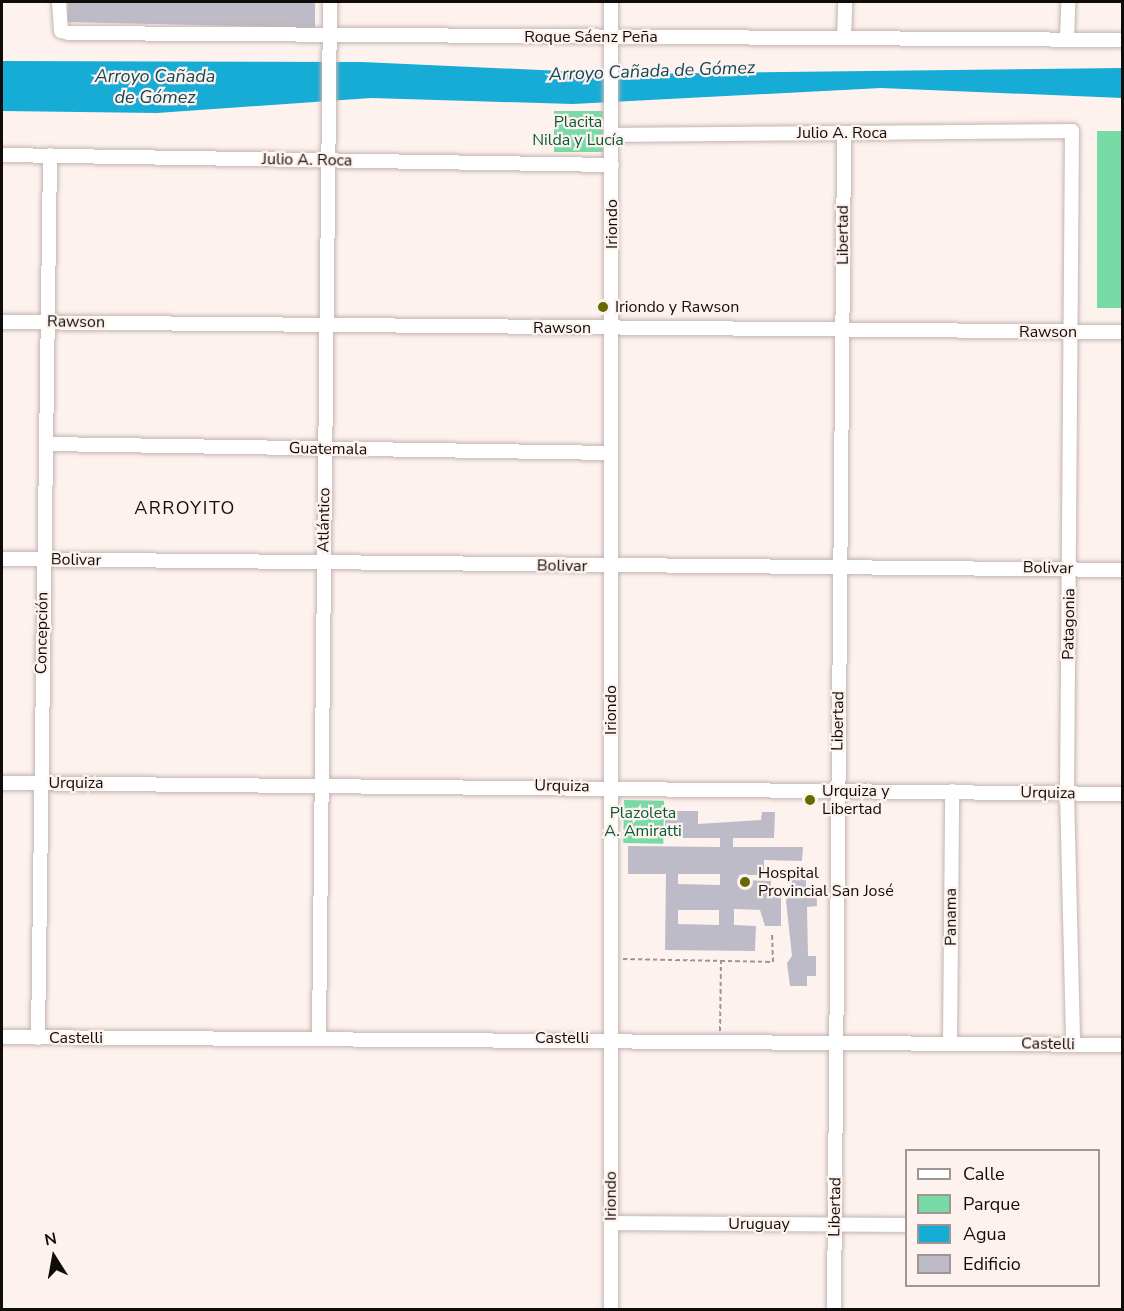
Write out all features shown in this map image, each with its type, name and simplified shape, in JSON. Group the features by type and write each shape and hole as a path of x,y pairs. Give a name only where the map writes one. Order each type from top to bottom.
{"street":[{"name":"Roque Sáenz Peña","path":"59,2 61,31 329,41 610,37 1122,40"},
{"name":"Atlántico","path":"319,1038 330,2"},
{"path":"610,37 611,2"},
{"path":"844,2 844,38"},
{"path":"1067,40 1068,2"},
{"name":"Iriondo","path":"610,37 613,328 611,1310"},
{"name":"Julio A. Roca","path":"611,135 1072,131"},
{"name":"Patagonia","path":"1072,131 1074,332 1067,793 1073,1044"},
{"name":"Libertad","path":"834,1310 844,133"},
{"name":"Julio A. Roca","path":"2,155 612,165"},
{"name":"Concepción","path":"38,1038 39,783 49,322 50,155"},
{"name":"Rawson","path":"2,322 1122,332"},
{"name":"Guatemala","path":"46,444 611,453"},
{"name":"Bolivar","path":"2,559 611,567 840,566 1122,570"},
{"name":"Urquiza","path":"2,783 320,783 1122,794"},
{"name":"Panama","path":"950,1042 952,791"},
{"name":"Castelli","path":"2,1037 611,1038 1122,1045"},
{"name":"Uruguay","path":"611,1223 905,1225"}],"path":[{"path":"611,958 773,962 772,934"},
{"path":"720,1040 721,961"}],"green space":[{"name":"Placita Nilda y Lucía","path":"554,111 603,111 603,152 554,152"},
{"path":"1097,131 1122,131 1122,308 1097,308"},
{"name":"Plazoleta A. Amiratti","path":"624,800 664,801 663,844 623,843"}],"water":[{"name":"Arroyo Cañada de Gómez","path":"2,61 362,62 627,74 1122,68 1122,98 881,88 573,104 371,98 157,113 2,111"}],"building":[{"path":"68,2 315,2 315,28 67,22"},
{"name":"Hospital Provincial San José","path":"665,811 698,811 698,824 761,820 762,812 775,812 774,838 733,838 733,847 803,847 802,861 764,860 764,875 739,875 739,880 771,881 770,897 781,897 781,926 765,926 760,910 734,909 734,925 756,926 755,951 665,950 666,874 628,874 628,846 720,847 720,838 665,838","holes":["678,874 720,874 720,885 678,884","678,910 719,910 719,925 678,924"]},
{"path":"793,878 806,878 806,886 816,886 817,906 807,907 808,956 816,956 816,976 807,976 807,986 790,986 787,963 792,956 786,901"}],"place":[{"name":"Iriondo y Rawson","path":"603,307"},
{"name":"Urquiza y Libertad","path":"810,800"},
{"name":"Hospital Provincial San José","path":"745,882"}],"district":[{"name":"ARROYITO","path":"185,508"}]}
